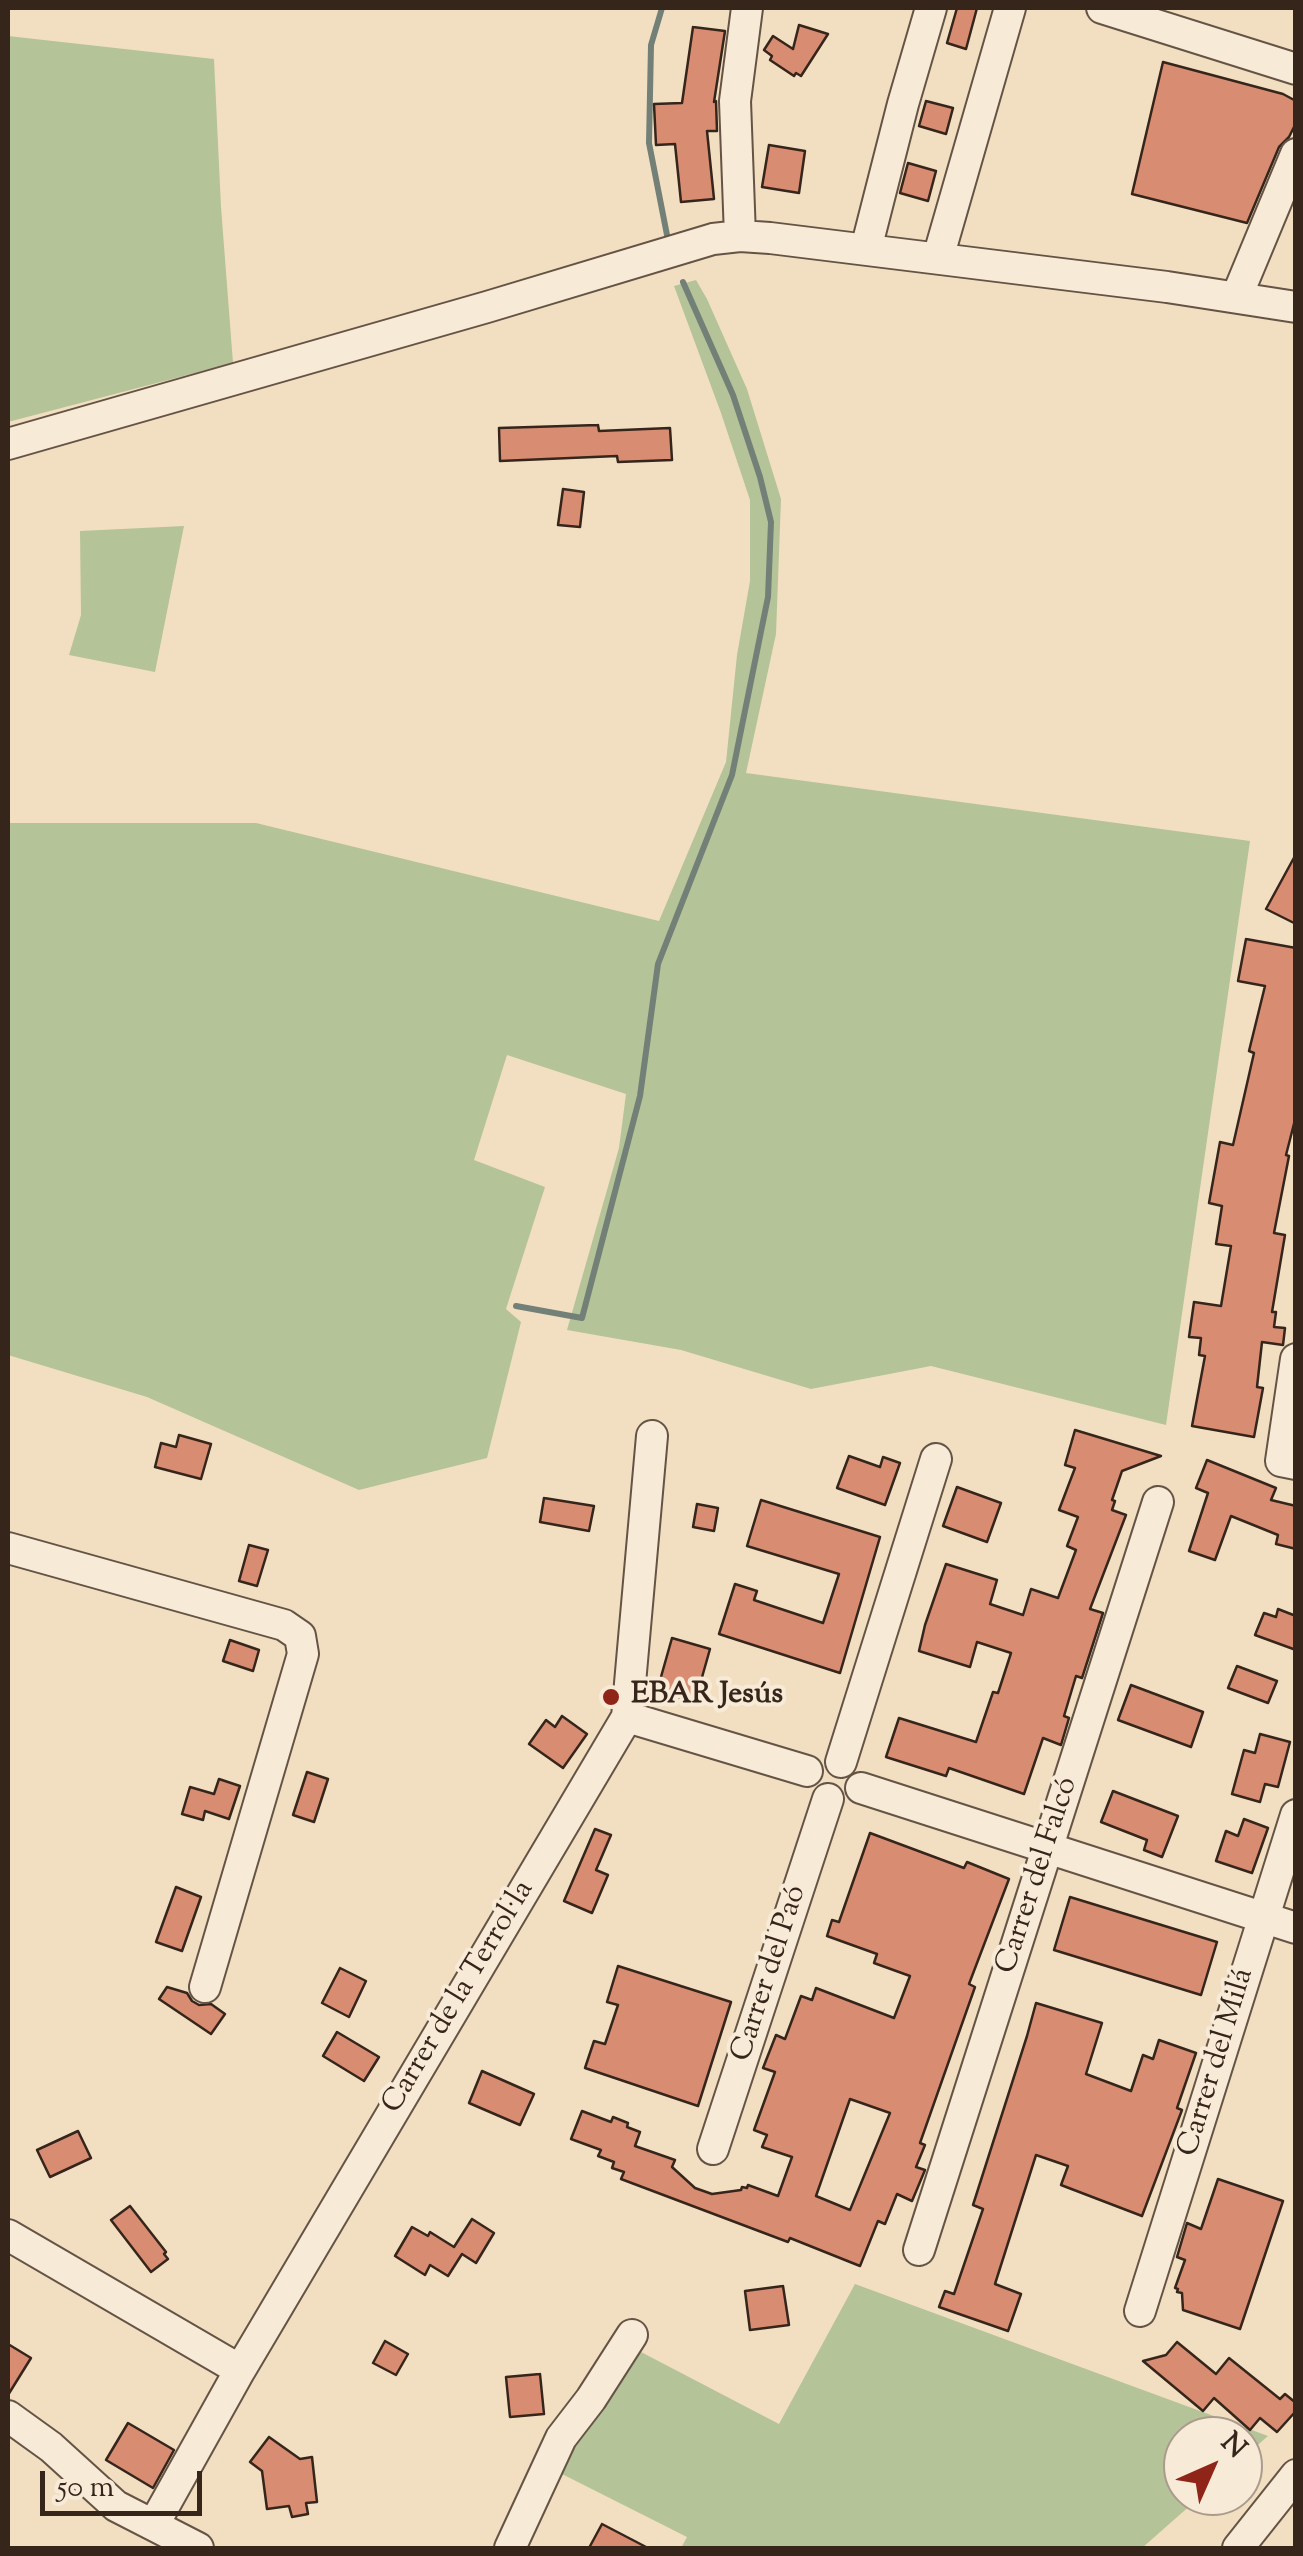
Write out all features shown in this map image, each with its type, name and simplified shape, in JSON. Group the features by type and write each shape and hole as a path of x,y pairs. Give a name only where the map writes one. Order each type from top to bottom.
{"street":[{"path":"740,236 734,101 747,8"},
{"path":"866,249 902,104 931,8"},
{"path":"938,258 1010,8"},
{"path":"1102,8 1163,17 1296,69"},
{"path":"1237,296 1296,154"},
{"path":"8,444 713,238 740,236 866,249 1194,290 1296,307"},
{"path":"1288,1462 1296,1359"},
{"name":"Carrer de la Terrol·la","path":"154,2524 240,2370 627,1717 652,1436"},
{"path":"840,1762 936,1459"},
{"name":"Carrer del Falcó","path":"919,2250 1158,1502"},
{"path":"8,1548 284,1625 300,1636 302,1654 205,1987"},
{"path":"627,1717 807,1771"},
{"path":"840,1762 854,1769 861,1788 843,1801 828,1798 809,1784 807,1771 816,1763 840,1762"},
{"path":"861,1788 1296,1928"},
{"name":"Carrer del Paó","path":"714,2149 828,1798"},
{"name":"Carrer del Milá","path":"1140,2310 1296,1815"},
{"path":"8,2235 240,2370"},
{"path":"510,2548 562,2438 632,2334"},
{"path":"8,2416 116,2506 198,2548"},
{"path":"1238,2548 1296,2476"}],"green space":[{"path":"8,36 214,59 233,363 8,422"},
{"path":"696,280 747,389 781,499 776,634 746,773 1250,841 1166,1425 931,1366 811,1389 681,1350 567,1330 619,1148 626,1094 507,1055 474,1160 545,1187 506,1309 521,1322 487,1458 359,1490 147,1397 8,1355 8,823 256,823 659,921 726,762 737,655 750,581 750,500 674,286"},
{"path":"184,526 155,672 69,655 81,615 80,531"},
{"path":"855,2284 1214,2416 1163,2416 1163,2516 1178,2516 1142,2548 681,2548 687,2537 556,2471 641,2352 779,2424"}],"building":[{"path":"957,8 977,8 966,49 947,43"},
{"path":"799,25 828,34 801,76 794,76 770,60 772,56 764,50 773,36 793,49"},
{"path":"693,27 725,31 714,102 717,131 707,131 714,199 681,202 675,144 656,145 654,104 682,103"},
{"path":"1163,62 1283,94 1296,101 1296,123 1279,147 1247,223 1132,194"},
{"path":"926,101 953,108 946,134 919,126"},
{"path":"769,145 805,151 799,193 762,187"},
{"path":"908,163 936,171 928,201 900,193"},
{"path":"598,425 599,431 670,428 672,460 618,462 617,456 500,461 499,428"},
{"path":"563,489 584,492 580,527 558,525"},
{"path":"1296,854 1296,924 1266,909"},
{"path":"1246,939 1296,948 1296,1116 1274,1233 1285,1235 1272,1312 1276,1312 1274,1327 1285,1328 1283,1345 1262,1342 1257,1387 1263,1388 1254,1437 1192,1426 1205,1356 1199,1355 1201,1338 1189,1337 1194,1302 1221,1306 1231,1246 1216,1244 1222,1206 1209,1203 1220,1142 1233,1145 1265,986 1238,981"},
{"path":"1075,1430 1161,1456 1122,1471 1112,1510 1126,1515 1090,1609 1103,1613 1082,1678 1076,1676 1064,1716 1069,1718 1061,1745 1043,1738 1024,1794 949,1768 946,1776 886,1757 899,1718 976,1742 1011,1653 977,1642 970,1667 919,1651 925,1625 946,1564 997,1580 990,1604 1023,1615 1031,1589 1058,1598 1076,1550 1067,1546 1078,1517 1059,1510 1075,1468 1065,1465"},
{"path":"179,1435 211,1444 201,1479 155,1467 161,1443 176,1447"},
{"path":"849,1456 880,1467 883,1457 900,1463 885,1505 837,1488"},
{"path":"1207,1460 1276,1488 1271,1500 1296,1506 1296,1549 1276,1544 1278,1535 1231,1516 1215,1560 1189,1551 1208,1493 1196,1488"},
{"path":"957,1487 1001,1503 987,1542 943,1526"},
{"path":"544,1498 594,1506 589,1531 540,1522"},
{"path":"761,1500 880,1537 840,1673 719,1634 735,1584 757,1591 754,1600 823,1623 839,1574 747,1546"},
{"path":"697,1504 718,1508 714,1531 693,1527"},
{"path":"249,1545 268,1550 257,1586 239,1581"},
{"path":"1278,1609 1296,1616 1296,1650 1255,1635 1264,1613 1276,1617"},
{"path":"672,1638 710,1649 695,1702 657,1691"},
{"path":"230,1640 259,1650 253,1671 223,1661"},
{"path":"1237,1666 1277,1681 1268,1703 1228,1688"},
{"path":"1131,1685 1203,1712 1191,1747 1118,1720"},
{"path":"562,1716 587,1734 563,1768 529,1744 546,1720 555,1727"},
{"path":"1260,1734 1290,1742 1278,1787 1265,1784 1260,1802 1232,1794 1244,1750 1255,1753"},
{"path":"307,1772 328,1779 314,1822 293,1815"},
{"path":"219,1779 240,1786 229,1819 205,1811 203,1820 182,1814 190,1787 214,1794"},
{"path":"1113,1791 1178,1816 1162,1857 1144,1850 1147,1840 1101,1822"},
{"path":"1244,1819 1268,1828 1252,1873 1216,1861 1226,1831 1238,1836"},
{"path":"595,1829 611,1835 596,1870 608,1875 592,1913 564,1901"},
{"path":"870,1833 964,1868 967,1862 1009,1879 969,1984 975,1987 920,2143 925,2145 916,2167 925,2170 912,2201 897,2194 885,2224 878,2221 860,2266 621,2179 624,2172 612,2168 614,2162 598,2156 601,2150 571,2139 582,2111 611,2122 613,2117 640,2132 635,2146 675,2160 672,2167 695,2188 712,2194 741,2190 748,2185 778,2196 792,2157 762,2147 767,2135 754,2130 775,2072 763,2068 776,2035 785,2039 801,1996 812,2000 816,1988 894,2018 910,1976 874,1963 877,1954 827,1936 832,1920 839,1922","holes":["850,2099 890,2113 850,2210 816,2196"]},
{"path":"176,1887 201,1897 182,1951 156,1942"},
{"path":"1070,1897 1217,1942 1201,1995 1054,1950"},
{"path":"618,1966 731,2002 698,2106 585,2068 594,2041 605,2044 618,2005 607,2002"},
{"path":"340,1968 366,1981 349,2017 322,2003"},
{"path":"167,1987 187,1993 199,2005 211,2004 225,2014 211,2034 159,1999"},
{"path":"1036,2003 1102,2023 1086,2074 1131,2091 1143,2055 1153,2059 1159,2040 1196,2053 1177,2108 1182,2110 1142,2216 1061,2185 1068,2166 1036,2155 995,2284 1021,2294 1008,2331 939,2307 945,2291 954,2294 983,2209 973,2205"},
{"path":"337,2032 379,2057 364,2081 323,2056"},
{"path":"482,2071 534,2094 520,2125 469,2103"},
{"path":"78,2131 91,2158 50,2177 37,2150"},
{"path":"1218,2179 1283,2201 1240,2329 1183,2310 1182,2293 1175,2288 1185,2260 1177,2257 1187,2223 1201,2229"},
{"path":"130,2206 166,2252 168,2259 151,2272 111,2220"},
{"path":"472,2219 494,2233 476,2263 462,2254 448,2276 430,2265 425,2275 395,2256 412,2227 428,2236 430,2232 454,2247"},
{"path":"783,2286 789,2325 750,2330 745,2291"},
{"path":"385,2341 408,2354 396,2375 373,2363"},
{"path":"1177,2342 1216,2374 1229,2358 1280,2399 1285,2394 1296,2403 1296,2411 1277,2432 1263,2416 1234,2416 1214,2398 1203,2411 1143,2361 1166,2355"},
{"path":"8,2344 31,2358 8,2395"},
{"path":"540,2374 544,2414 510,2417 506,2377"},
{"path":"128,2423 174,2450 153,2488 106,2460"},
{"path":"269,2437 300,2459 312,2457 317,2502 306,2503 308,2514 292,2517 289,2506 267,2509 262,2471 250,2462"},
{"path":"602,2524 648,2548 589,2548"}],"waterway":[{"path":"662,8 651,45 649,143 667,235"},
{"path":"516,1306 582,1318 640,1096 658,964 732,775 768,597 771,522 760,477 733,395 683,282"}],"place":[{"name":"EBAR Jesús","path":"611,1697"}]}
